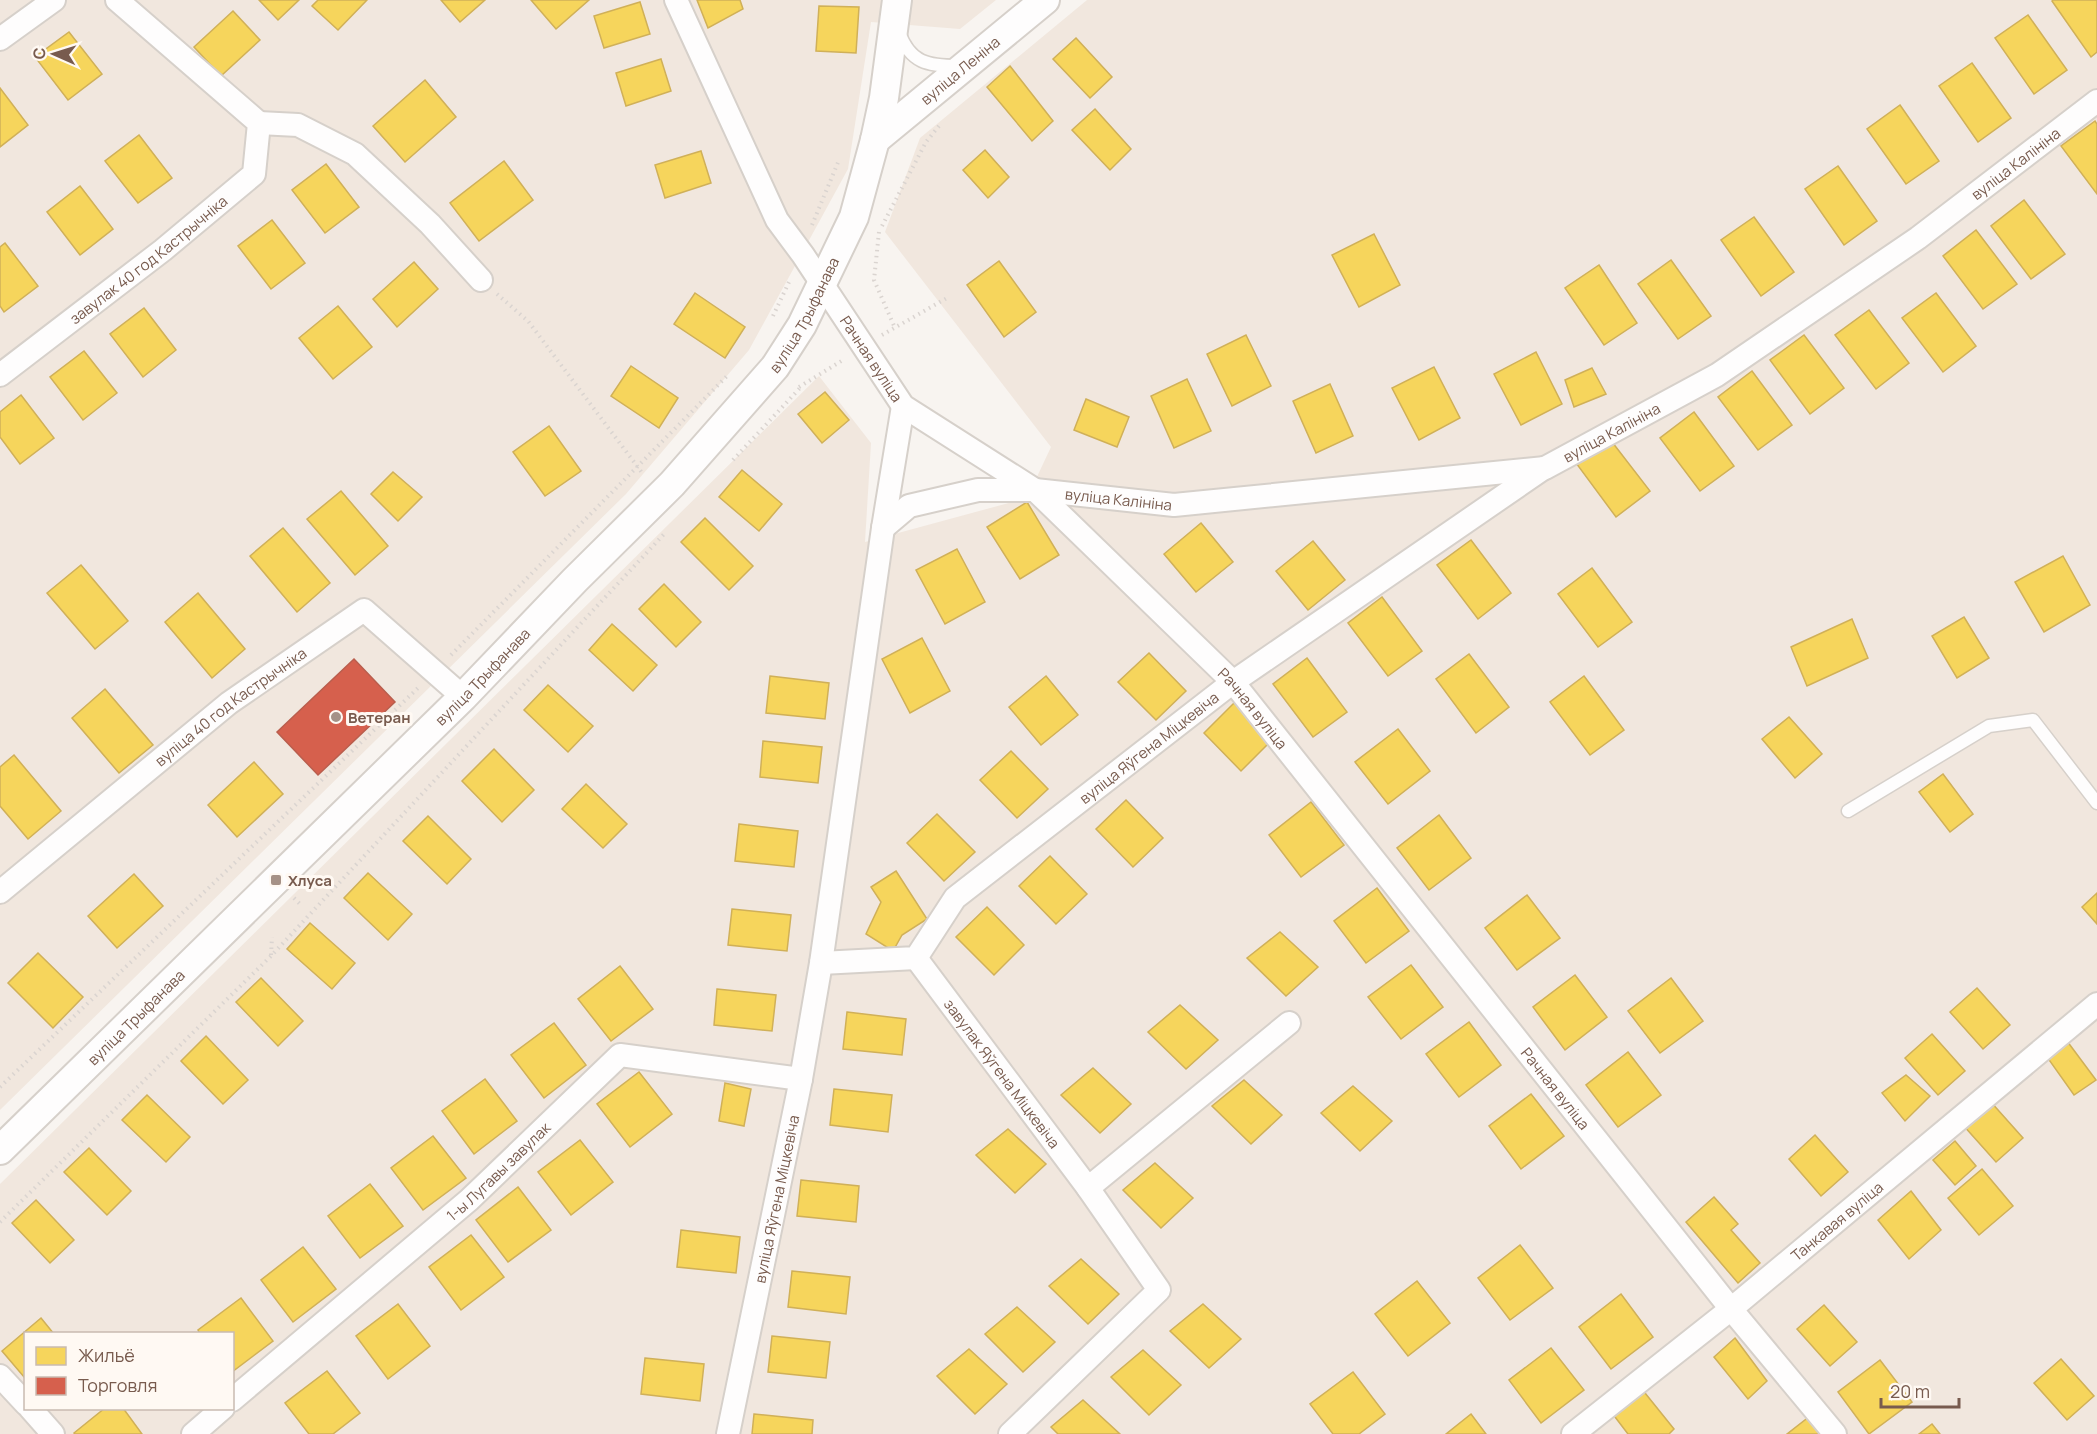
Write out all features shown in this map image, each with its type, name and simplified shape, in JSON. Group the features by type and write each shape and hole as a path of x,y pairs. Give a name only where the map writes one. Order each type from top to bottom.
{"street":[{"path":"0,39 54,0"},
{"path":"117,0 259,123 298,125 355,154 430,224 481,280"},
{"name":"Рачная вуліца","path":"676,0 777,220 803,255 903,406 1035,490 1233,682 1731,1309 1835,1434"},
{"name":"вуліца Леніна","path":"875,140 1045,0"},
{"name":"вуліца Трыфанава","path":"0,1150 463,697 575,580 660,496 775,367 802,325 854,217 884,98 896,10"},
{"name":"вуліца Калініна","path":"883,528 909,506 978,490 1035,490 1174,505 1545,468 1717,375 1918,238 2097,100"},
{"name":"завулак 40 год Кастрычніка","path":"0,375 163,250 254,174 259,123"},
{"name":"вуліца Яўгена Міцкевіча","path":"728,1434 801,1079 821,963 883,528 903,406"},
{"name":"вуліца Яўгена Міцкевіча","path":"916,958 955,898 1233,682 1545,468"},
{"name":"вуліца 40 год Кастрычніка","path":"0,892 229,703 364,610 463,697"},
{"path":"821,963 916,958"},
{"name":"завулак Яўгена Міцкевіча","path":"916,958 1089,1188 1159,1290 1010,1434"},
{"name":"Танкавая вуліца","path":"1574,1434 1731,1309 2097,1004"},
{"path":"1089,1188 1289,1023"},
{"name":"1-ы Лугавы завулак","path":"234,1398 469,1200 620,1055 801,1079"},
{"path":"0,1376 24,1402"},
{"path":"32,1410 53,1434"},
{"path":"193,1434 221,1410"}],"lane":[{"path":"896,10 904,45 916,58 936,66 965,66"},
{"path":"1848,811 1989,726 2033,720 2097,803"}],"path":[{"path":"895,328 874,280 878,233 926,142 940,124"},
{"path":"481,280 528,321 660,496"},
{"path":"0,1087 434,672 734,369"},
{"path":"727,467 800,388"},
{"path":"0,1222 271,956 670,528"},
{"path":"271,956 272,937"}],"shaded area":[{"path":"0,0 996,0 960,29 871,22 848,169 749,350 626,494 0,1110"},
{"path":"1087,0 2097,0 2097,1434 0,1434 0,1184 819,376 871,443 865,542 1027,498 1051,447 885,232 920,138"}],"building: Жильё":[{"path":"259,0 299,0 278,20"},
{"path":"318,0 367,0 338,30 312,6"},
{"path":"441,0 485,0 460,22"},
{"path":"531,0 589,0 556,29"},
{"path":"697,0 740,0 743,9 708,28"},
{"path":"2097,0 2097,52 2091,57 2052,1"},
{"path":"640,2 650,34 604,48 594,16"},
{"path":"819,6 859,7 856,53 816,51"},
{"path":"233,11 260,40 221,76 194,47"},
{"path":"2028,15 2067,70 2034,94 1995,38"},
{"path":"69,32 102,74 68,100 35,57"},
{"path":"1076,38 1112,77 1090,98 1053,59"},
{"path":"661,59 671,91 626,106 616,73"},
{"path":"1972,63 2011,118 1978,142 1939,86"},
{"path":"1010,66 1053,121 1032,141 987,87"},
{"path":"425,80 456,117 405,162 373,126"},
{"path":"0,88 28,125 0,147"},
{"path":"1900,105 1939,161 1906,184 1867,129"},
{"path":"1095,109 1131,149 1110,170 1072,130"},
{"path":"2095,121 2097,124 2097,194 2061,146"},
{"path":"139,135 172,178 138,203 105,161"},
{"path":"985,150 1009,177 988,198 963,170"},
{"path":"701,151 711,183 665,198 655,165"},
{"path":"504,161 533,200 479,241 450,203"},
{"path":"326,164 359,207 325,233 292,190"},
{"path":"1838,166 1877,221 1844,245 1805,189"},
{"path":"80,186 113,229 80,255 47,212"},
{"path":"2024,200 2065,254 2031,279 1991,226"},
{"path":"1754,217 1794,272 1761,296 1721,240"},
{"path":"272,220 305,263 271,289 238,246"},
{"path":"1976,230 2017,284 1983,309 1943,256"},
{"path":"1374,234 1400,285 1359,307 1332,255"},
{"path":"5,243 38,286 4,312 0,306 0,247"},
{"path":"1671,260 1711,316 1678,339 1638,284"},
{"path":"999,261 1036,312 1004,337 967,285"},
{"path":"414,262 438,289 397,327 373,299"},
{"path":"1599,265 1637,323 1604,345 1565,288"},
{"path":"695,293 745,327 725,358 674,324"},
{"path":"1936,293 1976,346 1943,372 1902,318"},
{"path":"338,306 372,347 333,379 299,338"},
{"path":"144,308 176,350 143,377 110,334"},
{"path":"1869,310 1909,363 1876,389 1835,335"},
{"path":"1246,335 1271,386 1232,406 1207,354"},
{"path":"1804,335 1844,388 1810,414 1770,360"},
{"path":"84,351 117,393 83,420 50,377"},
{"path":"1536,352 1562,404 1521,425 1494,374"},
{"path":"631,366 678,398 659,428 611,396"},
{"path":"1434,367 1460,418 1419,440 1392,388"},
{"path":"1592,368 1606,394 1574,407 1565,380"},
{"path":"1752,371 1792,425 1758,450 1718,397"},
{"path":"1187,379 1211,431 1174,448 1151,396"},
{"path":"1330,384 1353,436 1316,453 1293,401"},
{"path":"825,392 849,420 822,443 798,414"},
{"path":"21,395 54,438 20,464 0,437 0,412"},
{"path":"1086,399 1129,417 1117,447 1074,430"},
{"path":"1694,412 1734,466 1700,491 1660,438"},
{"path":"549,426 581,471 545,496 513,452"},
{"path":"1609,438 1650,491 1616,517 1576,463"},
{"path":"742,470 782,504 759,531 719,497"},
{"path":"393,472 422,497 398,521 371,494"},
{"path":"341,491 388,546 355,575 307,519"},
{"path":"1027,502 1059,555 1020,579 987,527"},
{"path":"705,518 753,566 729,590 681,542"},
{"path":"1201,523 1233,562 1196,592 1164,554"},
{"path":"283,528 330,583 297,612 250,556"},
{"path":"1471,540 1511,593 1478,619 1437,565"},
{"path":"1313,541 1345,580 1308,610 1276,571"},
{"path":"957,549 985,602 945,624 916,570"},
{"path":"2063,556 2090,605 2044,632 2015,582"},
{"path":"81,565 128,621 95,649 47,593"},
{"path":"1592,568 1632,622 1598,647 1558,594"},
{"path":"664,584 701,622 676,647 639,609"},
{"path":"198,593 245,649 212,678 165,622"},
{"path":"1382,597 1422,651 1388,676 1348,623"},
{"path":"1964,617 1989,658 1957,678 1932,636"},
{"path":"1852,619 1868,658 1807,686 1791,647"},
{"path":"612,624 657,665 633,691 589,650"},
{"path":"922,638 950,691 910,713 882,659"},
{"path":"1149,653 1186,691 1156,720 1118,682"},
{"path":"1469,654 1509,707 1476,733 1436,679"},
{"path":"1307,658 1347,712 1313,737 1273,684"},
{"path":"770,676 829,683 825,719 766,713"},
{"path":"1046,676 1078,715 1041,745 1009,707"},
{"path":"1584,676 1624,730 1590,755 1550,702"},
{"path":"548,685 593,726 568,752 524,710"},
{"path":"105,689 153,745 119,773 72,718"},
{"path":"1234,703 1271,741 1241,771 1204,733"},
{"path":"1789,717 1822,754 1795,778 1762,739"},
{"path":"1398,729 1430,771 1388,804 1355,762"},
{"path":"763,741 822,747 818,783 760,777"},
{"path":"494,749 534,790 502,822 462,781"},
{"path":"1011,751 1048,789 1017,818 980,780"},
{"path":"14,755 61,811 28,839 0,806 0,767"},
{"path":"254,762 283,794 237,837 208,805"},
{"path":"1943,774 1973,814 1950,832 1919,792"},
{"path":"586,784 627,824 603,848 562,809"},
{"path":"1126,800 1163,838 1133,867 1096,829"},
{"path":"1311,802 1344,845 1301,877 1269,835"},
{"path":"937,814 975,852 944,881 907,843"},
{"path":"1439,815 1471,858 1429,890 1397,848"},
{"path":"428,816 471,859 447,884 403,841"},
{"path":"739,824 798,831 794,867 735,861"},
{"path":"1050,856 1087,894 1056,924 1019,886"},
{"path":"896,871 927,919 902,935 893,951 866,934 881,902 871,887"},
{"path":"368,873 412,914 388,940 344,898"},
{"path":"134,874 163,906 117,948 88,916"},
{"path":"1377,888 1409,931 1366,963 1334,921"},
{"path":"2097,893 2097,924 2082,907"},
{"path":"1527,895 1560,938 1517,970 1485,928"},
{"path":"987,907 1024,945 994,975 956,937"},
{"path":"732,909 791,915 787,951 728,945"},
{"path":"310,923 355,963 332,989 287,949"},
{"path":"1280,932 1318,967 1286,996 1247,958"},
{"path":"38,953 83,997 53,1028 8,983"},
{"path":"1411,965 1443,1007 1401,1039 1368,997"},
{"path":"620,966 653,1009 611,1041 578,999"},
{"path":"1575,975 1607,1017 1565,1050 1533,1007"},
{"path":"261,978 303,1021 278,1046 236,1002"},
{"path":"1671,978 1703,1021 1660,1053 1628,1011"},
{"path":"1977,988 2010,1025 1983,1049 1950,1012"},
{"path":"717,989 776,995 772,1031 714,1025"},
{"path":"1180,1005 1218,1040 1186,1069 1148,1032"},
{"path":"847,1012 906,1019 902,1055 843,1049"},
{"path":"1469,1022 1501,1065 1459,1097 1426,1054"},
{"path":"554,1023 586,1065 544,1098 511,1055"},
{"path":"1932,1034 1965,1071 1938,1095 1905,1058"},
{"path":"206,1036 248,1080 223,1104 181,1061"},
{"path":"2067,1041 2096,1080 2074,1095 2047,1057"},
{"path":"1628,1052 1661,1095 1618,1127 1586,1085"},
{"path":"1093,1068 1131,1104 1100,1133 1061,1095"},
{"path":"639,1072 672,1114 630,1147 597,1104"},
{"path":"1906,1075 1930,1096 1905,1121 1882,1093"},
{"path":"485,1079 517,1121 474,1154 442,1111"},
{"path":"1244,1080 1282,1115 1251,1144 1212,1106"},
{"path":"725,1083 751,1089 744,1126 719,1121"},
{"path":"1353,1086 1392,1121 1360,1151 1321,1113"},
{"path":"834,1089 892,1095 888,1132 830,1125"},
{"path":"1531,1094 1564,1136 1521,1169 1489,1126"},
{"path":"147,1095 190,1137 166,1162 122,1120"},
{"path":"1990,1101 2023,1138 1996,1162 1963,1125"},
{"path":"1008,1129 1046,1164 1015,1193 976,1155"},
{"path":"1815,1135 1848,1172 1821,1196 1789,1159"},
{"path":"433,1136 466,1178 423,1210 391,1168"},
{"path":"580,1140 613,1182 571,1215 538,1172"},
{"path":"1955,1141 1976,1166 1955,1185 1933,1160"},
{"path":"89,1148 131,1191 107,1215 64,1172"},
{"path":"1155,1163 1193,1198 1161,1228 1123,1190"},
{"path":"1982,1169 2013,1206 1979,1235 1948,1198"},
{"path":"801,1180 859,1186 856,1222 797,1216"},
{"path":"370,1184 403,1226 360,1258 328,1216"},
{"path":"518,1187 551,1230 508,1262 476,1220"},
{"path":"1911,1191 1941,1230 1909,1259 1878,1220"},
{"path":"1714,1197 1738,1224 1731,1230 1760,1263 1738,1283 1686,1222"},
{"path":"36,1200 74,1240 50,1263 12,1223"},
{"path":"681,1230 740,1237 736,1273 677,1267"},
{"path":"471,1235 504,1277 461,1310 429,1267"},
{"path":"1520,1245 1553,1288 1510,1320 1478,1278"},
{"path":"303,1247 336,1289 293,1322 261,1280"},
{"path":"1081,1259 1119,1294 1088,1324 1049,1286"},
{"path":"792,1271 850,1277 846,1314 788,1307"},
{"path":"1417,1281 1450,1323 1408,1356 1375,1314"},
{"path":"1621,1294 1653,1337 1611,1369 1579,1327"},
{"path":"241,1298 273,1341 234,1370 234,1332 199,1332 198,1330"},
{"path":"398,1304 430,1346 388,1379 356,1336"},
{"path":"1203,1304 1241,1339 1209,1368 1170,1331"},
{"path":"1824,1305 1857,1342 1830,1366 1797,1329"},
{"path":"1017,1307 1055,1342 1023,1372 985,1334"},
{"path":"41,1318 52,1332 24,1332"},
{"path":"24,1332 24,1377 2,1351"},
{"path":"772,1336 830,1342 826,1378 768,1372"},
{"path":"1735,1338 1767,1381 1748,1399 1714,1357"},
{"path":"1551,1348 1584,1390 1541,1423 1509,1380"},
{"path":"969,1349 1007,1384 975,1414 937,1376"},
{"path":"1143,1350 1181,1385 1149,1415 1111,1377"},
{"path":"645,1358 704,1364 700,1401 641,1394"},
{"path":"2061,1359 2094,1396 2067,1420 2034,1383"},
{"path":"1880,1360 1912,1402 1869,1434 1838,1392"},
{"path":"327,1371 360,1413 333,1434 309,1434 285,1403"},
{"path":"1353,1372 1385,1414 1359,1434 1333,1434 1310,1404"},
{"path":"1641,1388 1674,1429 1669,1434 1628,1434 1612,1413"},
{"path":"1083,1400 1120,1434 1058,1434 1051,1427"},
{"path":"103,1410 124,1410 142,1434 75,1434"},
{"path":"754,1414 813,1420 812,1434 752,1434"},
{"path":"1471,1414 1486,1434 1446,1434"},
{"path":"1810,1416 1824,1434 1787,1434"},
{"path":"1932,1424 1940,1434 1919,1434"}],"building: Торговля":[{"name":"Ветеран","path":"354,659 395,702 318,775 277,732"}],"place":[{"name":"Ветеран","path":"336,717"},
{"name":"Хлуса","path":"276,880"}]}
